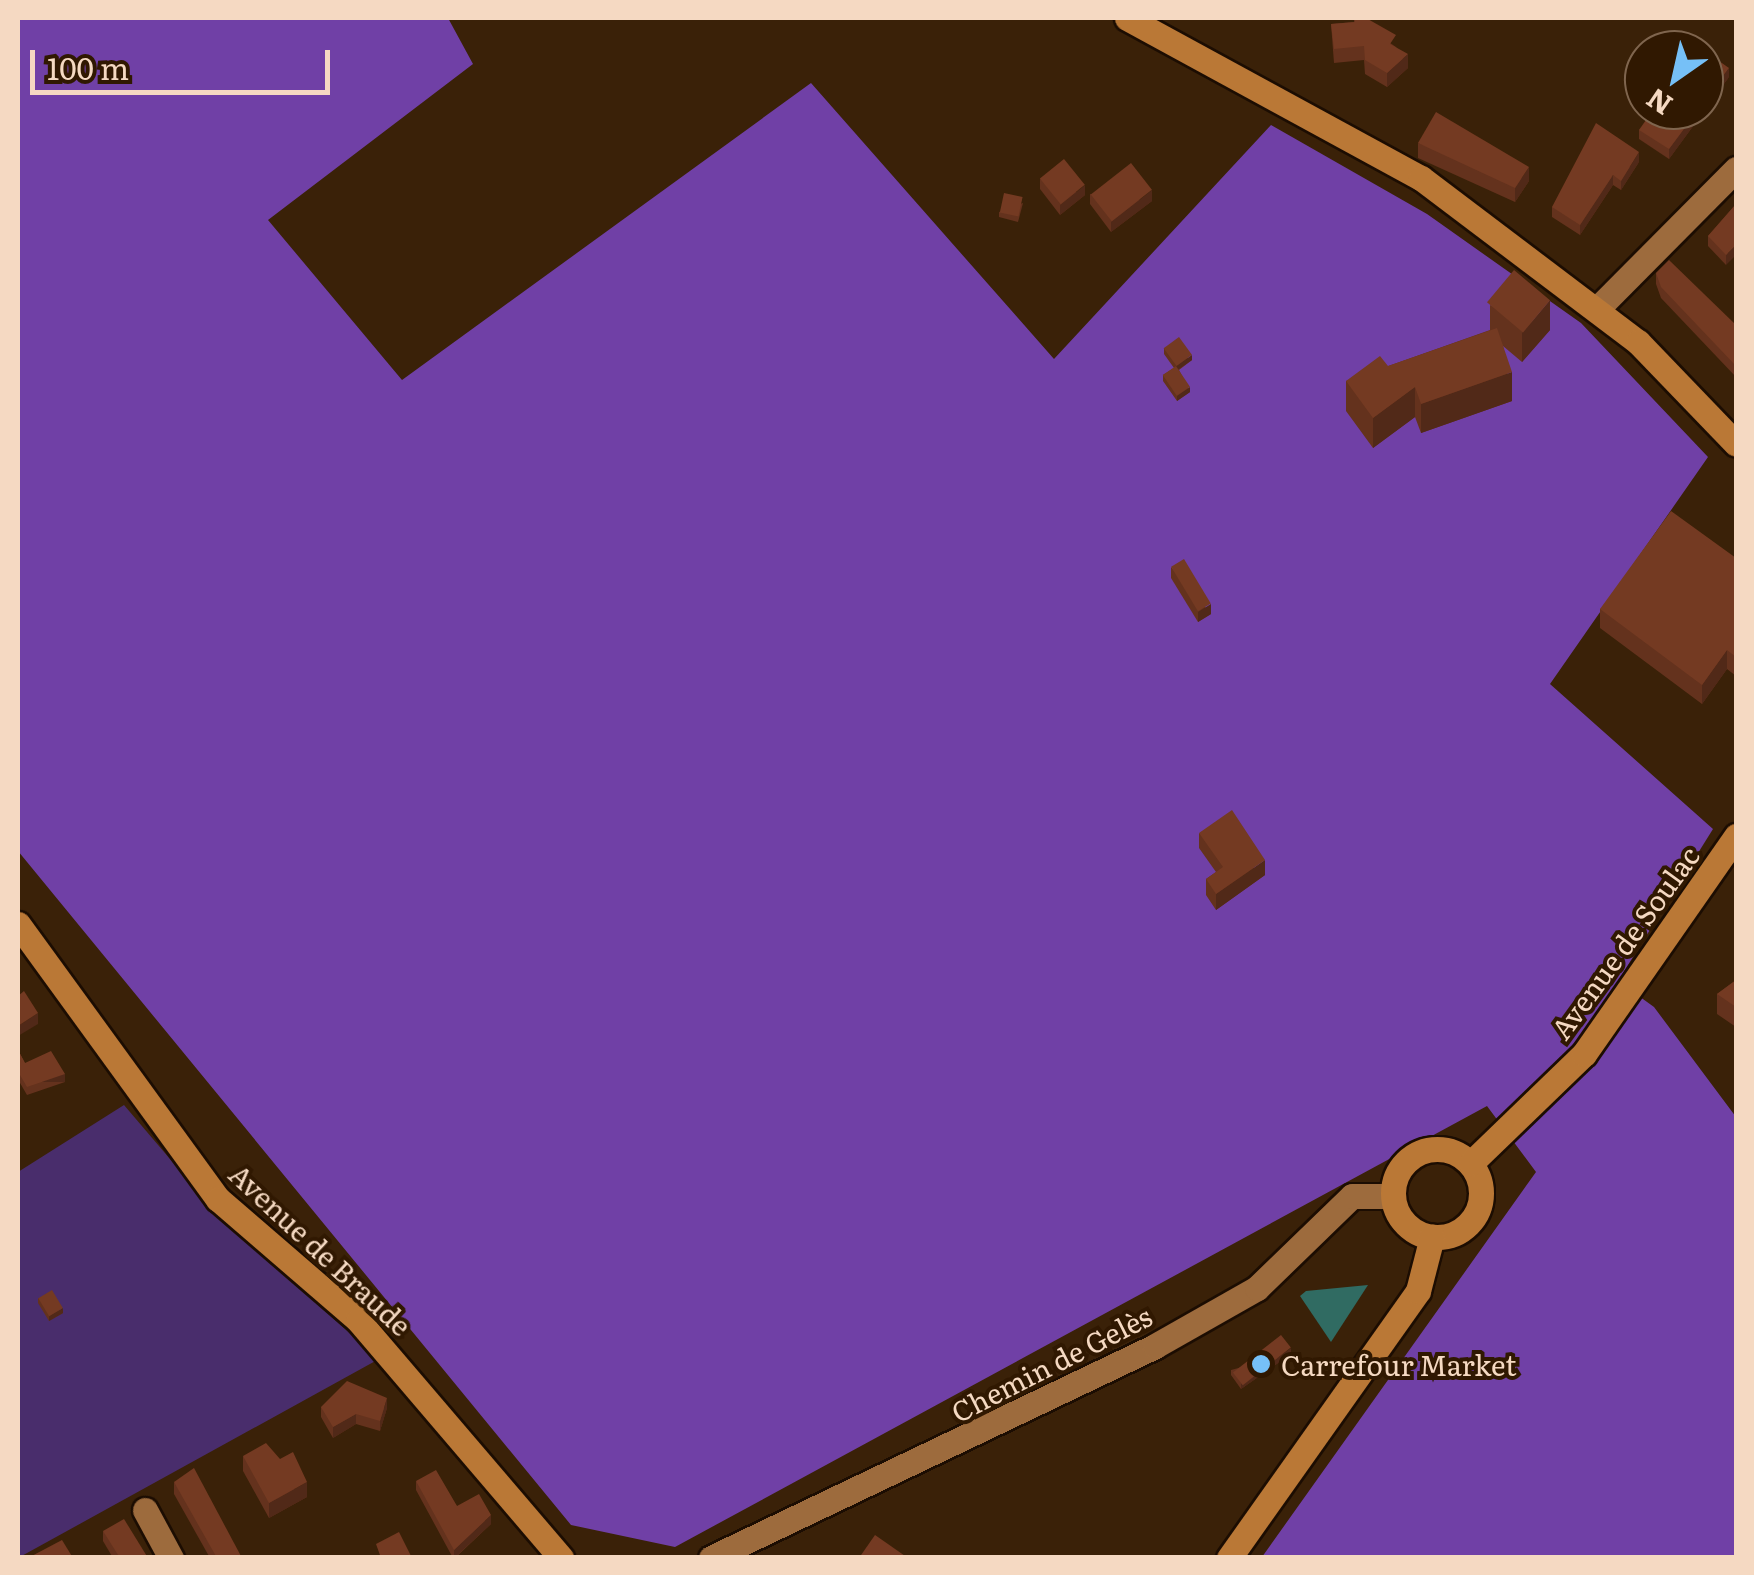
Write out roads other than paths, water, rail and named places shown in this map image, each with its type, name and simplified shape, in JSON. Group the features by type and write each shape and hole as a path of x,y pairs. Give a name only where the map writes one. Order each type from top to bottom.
{"main road":[{"path":"1127,18 1422,178 1598,308 1736,444"},
{"name":"Avenue de Soulac","path":"1471,1163 1584,1054 1736,836"},
{"name":"Avenue de Braude","path":"18,924 218,1199 358,1320 561,1558"},
{"path":"1426,1150 1471,1163 1481,1186 1474,1218 1432,1236 1409,1227 1393,1196 1405,1162 1426,1150"},
{"path":"1229,1558 1418,1291 1432,1236"}],"street":[{"path":"1598,308 1736,169"},
{"name":"Chemin de Gelès","path":"711,1558 1167,1339 1257,1288 1352,1196 1393,1196"},
{"path":"145,1510 171,1558"}],"water":[{"path":"1368,1285 1331,1342 1300,1296 1306,1291"}],"place":[{"name":"Carrefour Market","path":"1261,1364"}]}
